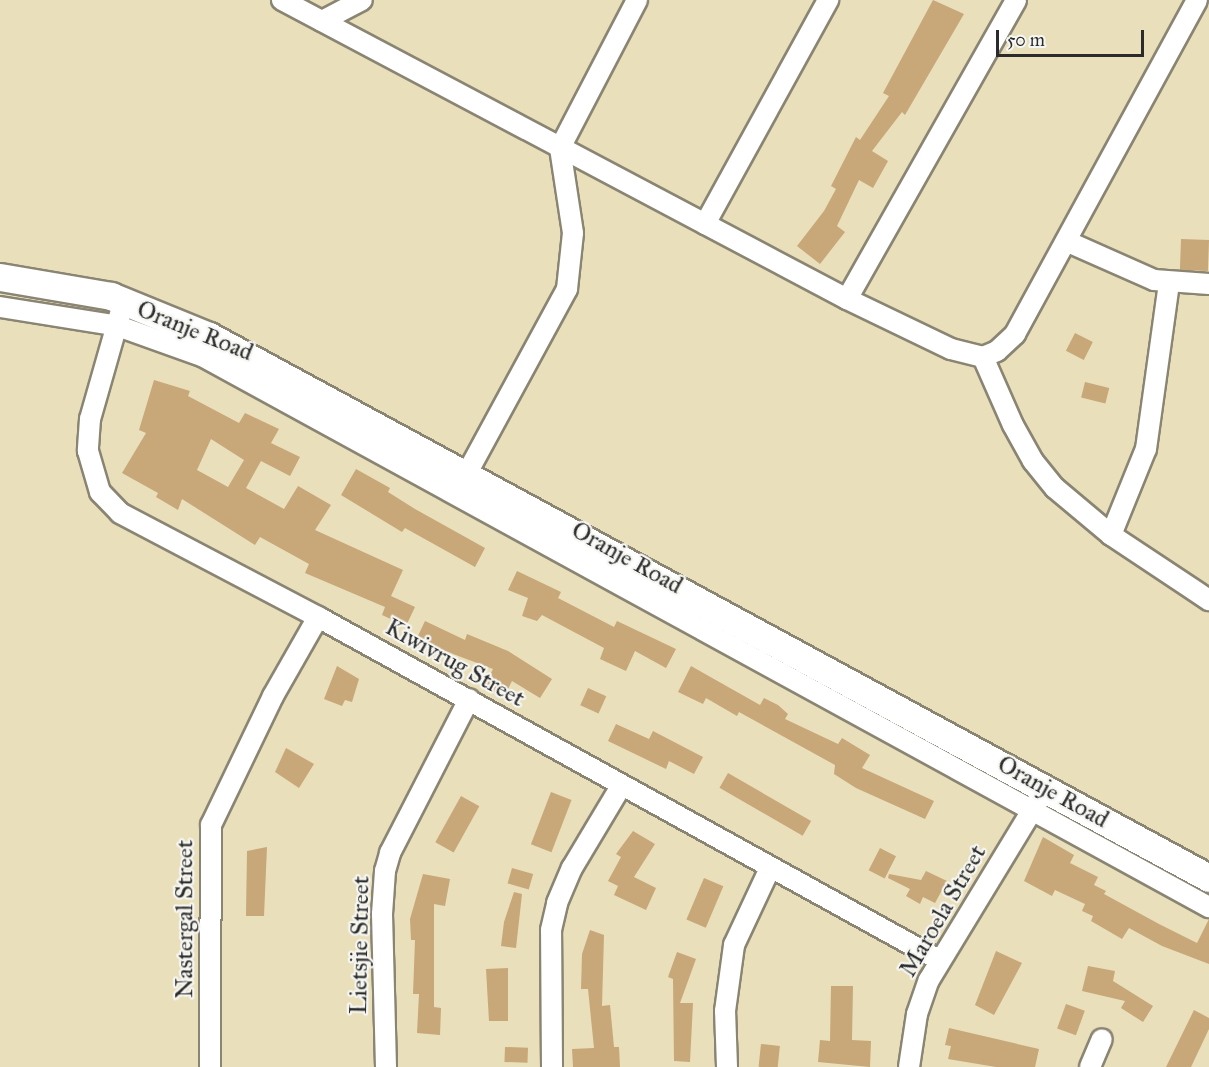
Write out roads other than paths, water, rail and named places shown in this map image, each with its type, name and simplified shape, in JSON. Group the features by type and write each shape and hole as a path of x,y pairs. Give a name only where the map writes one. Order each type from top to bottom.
{"street":[{"path":"282,0 847,299 951,350 983,357 997,351 1015,334 1197,0"},
{"path":"322,21 362,0"},
{"path":"466,475 567,290 573,233 560,148 637,0"},
{"path":"705,224 828,0"},
{"path":"847,299 1016,0"},
{"path":"1066,241 1131,271 1169,283 1209,284"},
{"path":"1,274 123,300 209,336 466,475 1038,800 1209,878"},
{"path":"1111,535 1146,449 1169,283"},
{"name":"Kiwivrug Street","path":"123,300 118,327 90,419 88,451 100,492 134,522 318,617 469,699 621,786 939,960"},
{"name":"Oranje Road","path":"0,307 118,327 161,339 256,384 1038,800 1209,907"},
{"path":"983,357 1033,461 1055,488 1111,535 1209,600"},
{"name":"Nastergal Street","path":"210,1067 211,825 273,696 318,617"},
{"name":"Lietsjie Street","path":"386,1067 382,915 385,872 390,853 469,699"},
{"path":"552,1067 551,930 557,903 572,867 621,786"},
{"name":"Maroela Street","path":"909,1067 917,1014 939,960 1038,800"},
{"path":"727,1067 725,1011 734,945 770,867"},
{"path":"1090,1067 1101,1039"}]}
